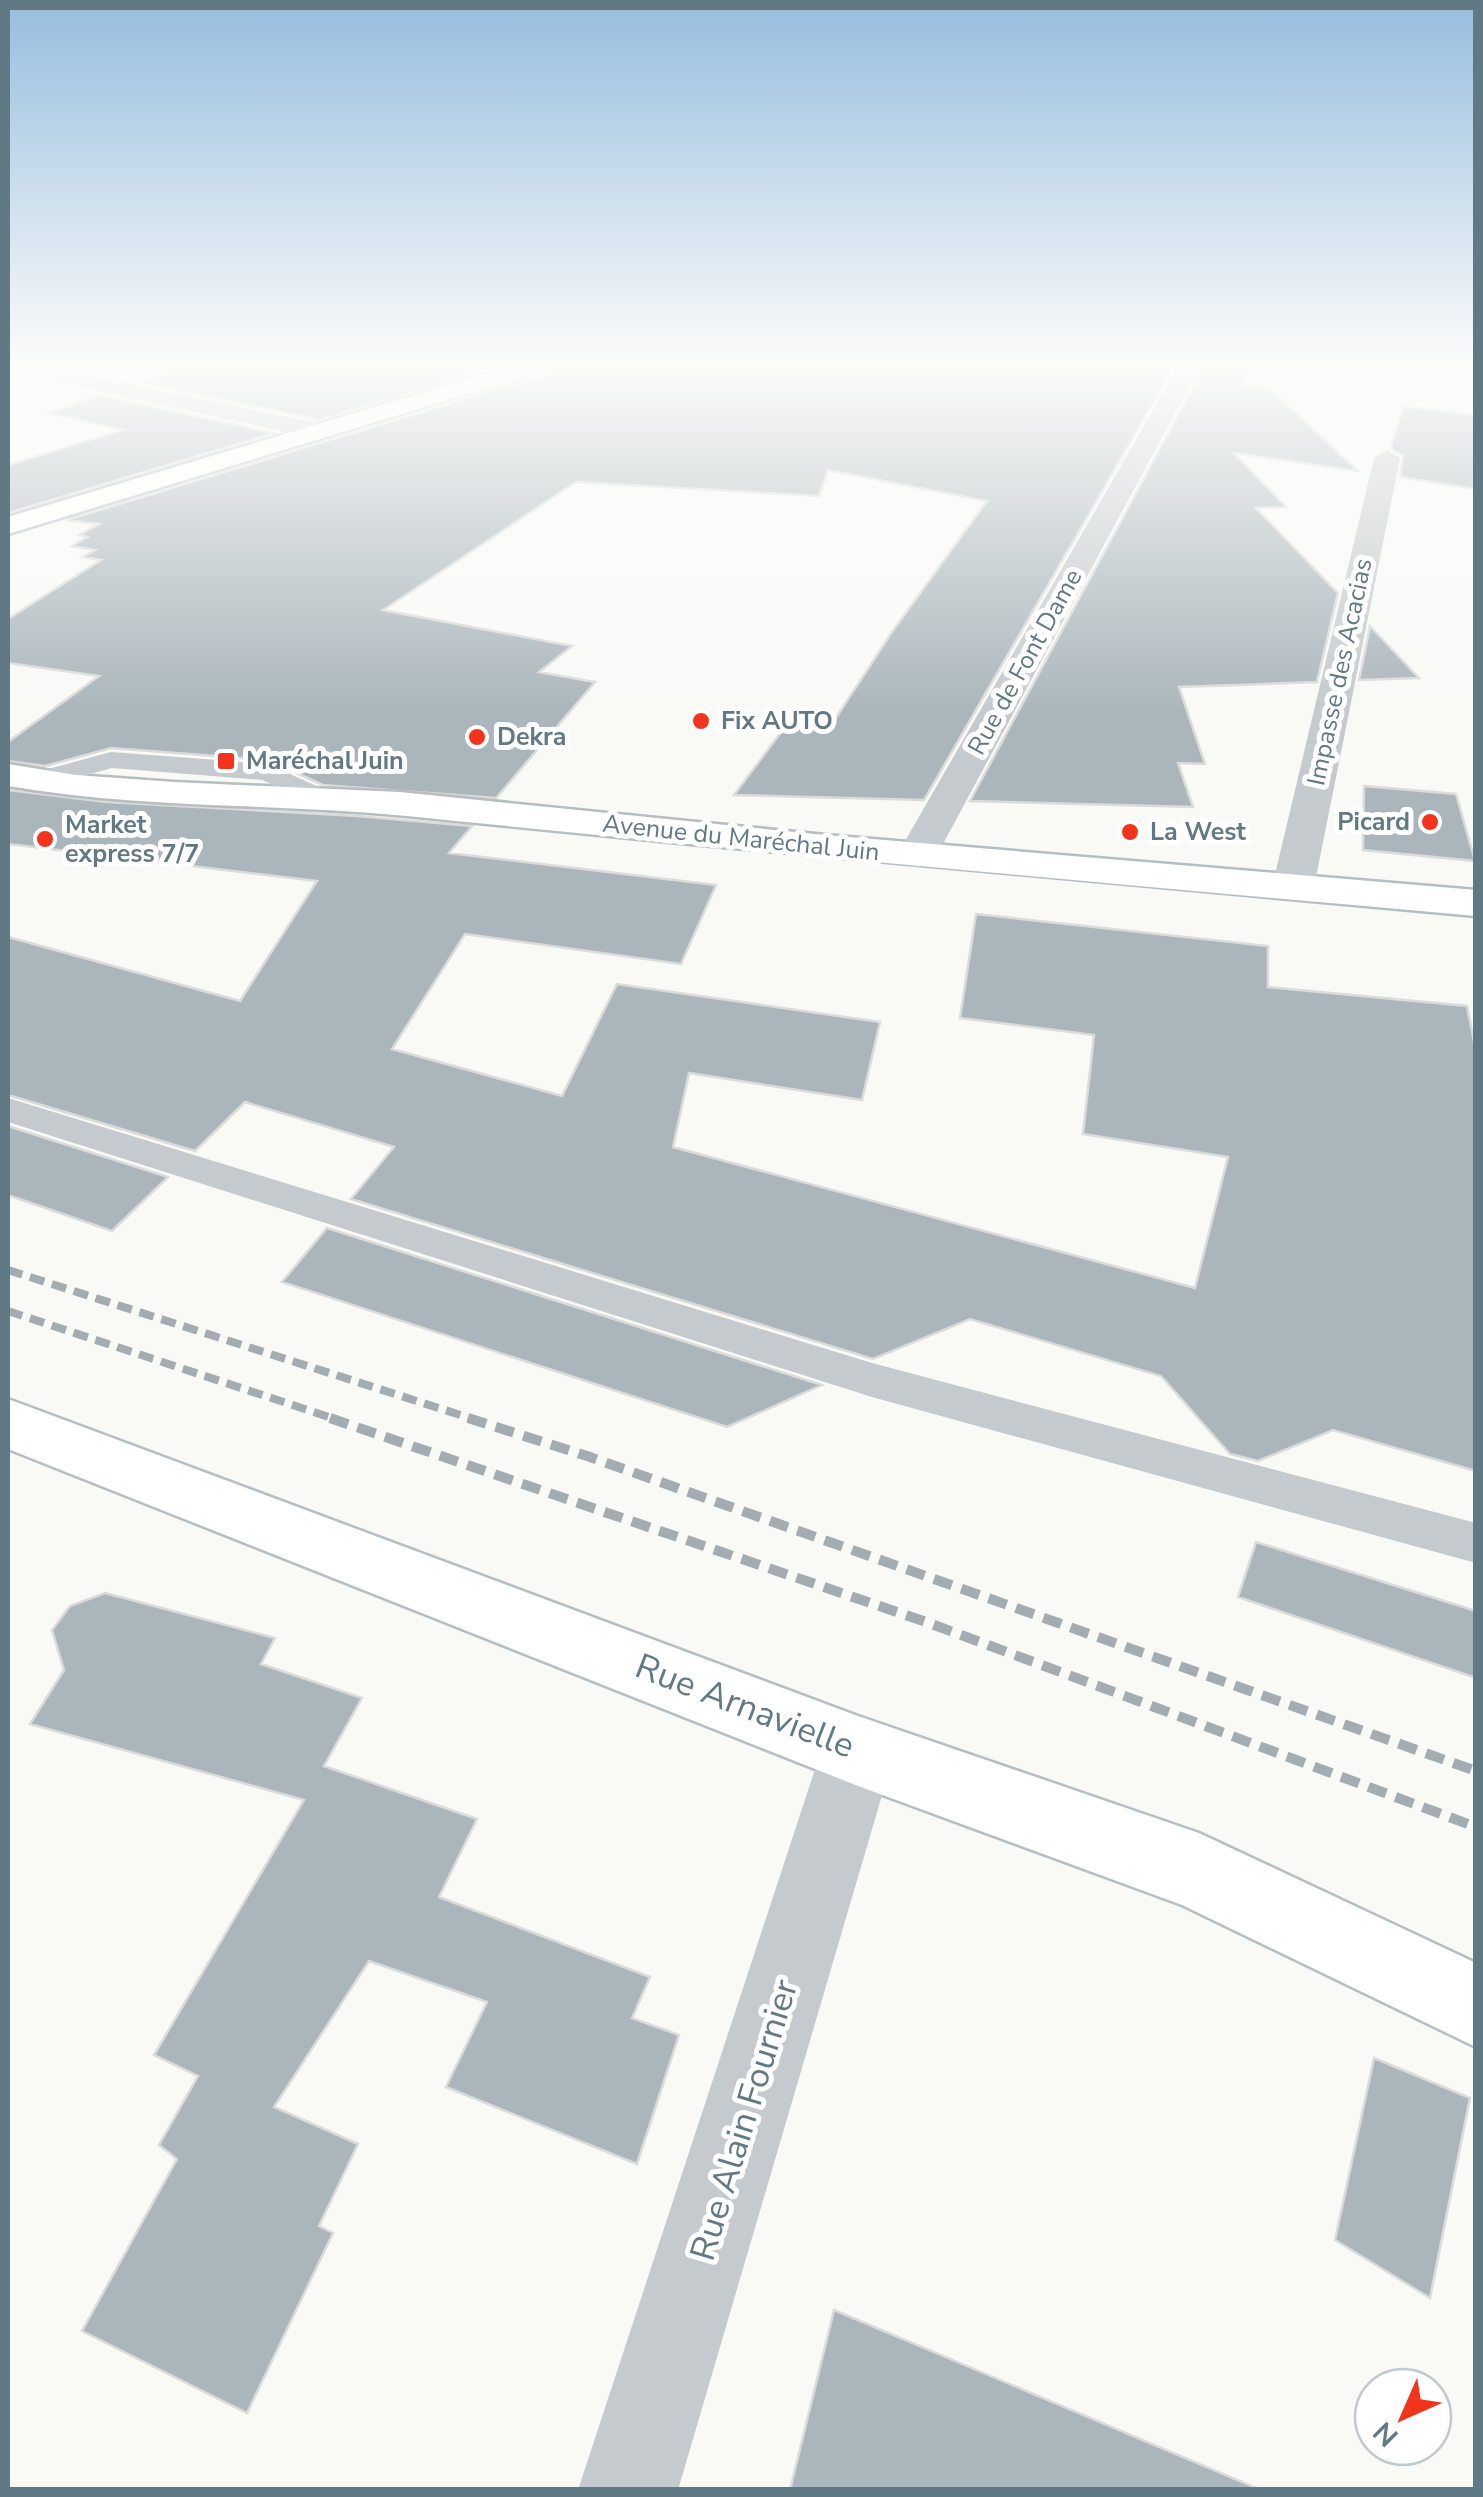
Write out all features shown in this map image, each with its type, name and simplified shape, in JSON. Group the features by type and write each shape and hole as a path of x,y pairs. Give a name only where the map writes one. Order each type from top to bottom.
{"street":[{"path":"8,526 155,482"},
{"name":"Rue de Font Dame","path":"917,854 1125,482"},
{"name":"Impasse des Acacias","path":"1293,887 1382,482"},
{"name":"Avenue du Maréchal Juin","path":"24,777 174,794 400,804 1476,903"},
{"name":"Rue Arnavielle","path":"14,1436 858,1751 1199,1872 1476,2006"},
{"name":"Rue Alain Fournier","path":"628,2490 858,1751"}],"lane":[{"path":"8,1110 872,1380 1476,1544"}],"building":[{"path":"8,482 113,482 8,513"},
{"path":"193,482 824,482 819,496 576,482 383,610 572,646 539,672 595,682 496,798 323,785 268,760 111,748 45,766 8,761 8,742 99,676 8,663 8,619 101,560 82,557 95,550 72,546 87,537 79,535 99,524 67,520"},
{"path":"887,482 1108,482 924,800 734,795 794,715 834,721 892,632 987,501"},
{"path":"1142,482 1261,482 1286,507 1256,508 1338,593 1317,682 1179,687 1205,764 1178,763 1193,807 970,801"},
{"path":"1429,482 1476,482 1476,489"},
{"path":"1370,626 1419,678 1359,680"},
{"path":"1364,786 1456,794 1475,861 1363,850"},
{"path":"8,790 107,802 472,826 449,853 716,885 681,964 465,934 392,1049 562,1096 617,984 880,1022 862,1100 689,1073 673,1147 1195,1288 1228,1157 1083,1134 1094,1035 960,1018 976,914 1268,946 1268,987 1467,1006 1476,1052 1476,1471 1333,1430 1258,1461 1230,1454 1161,1376 970,1319 873,1359 351,1199 394,1147 245,1102 195,1151 8,1095 8,937 240,1001 317,881 8,844"},
{"path":"8,1126 168,1177 112,1231 8,1195"},
{"path":"327,1228 822,1385 727,1427 282,1282"},
{"path":"1256,1542 1476,1611 1476,1678 1238,1597"},
{"path":"105,1593 275,1638 261,1664 362,1698 324,1766 477,1819 439,1897 650,1977 632,2018 679,2035 637,2164 446,2087 487,2002 369,1961 274,2107 358,2144 319,2226 333,2233 247,2413 82,2331 177,2159 159,2145 198,2076 154,2055 304,1800 30,1724 64,1670 52,1630 70,1606"},
{"path":"1374,2058 1470,2098 1430,2298 1335,2240"},
{"path":"834,2310 1259,2489 1259,2490 790,2490"}],"railway":[{"path":"8,1270 476,1420"},
{"path":"8,1311 338,1420"},
{"path":"330,1418 929,1623 1476,1827"},
{"path":"468,1418 587,1456 1476,1771"}],"place":[{"name":"Fix AUTO","path":"701,721"},
{"name":"Dekra","path":"477,737"},
{"name":"Maréchal Juin","path":"226,761"},
{"name":"Picard","path":"1430,822"},
{"name":"La West","path":"1130,832"},
{"name":"Market express 7/7","path":"45,839"}]}
